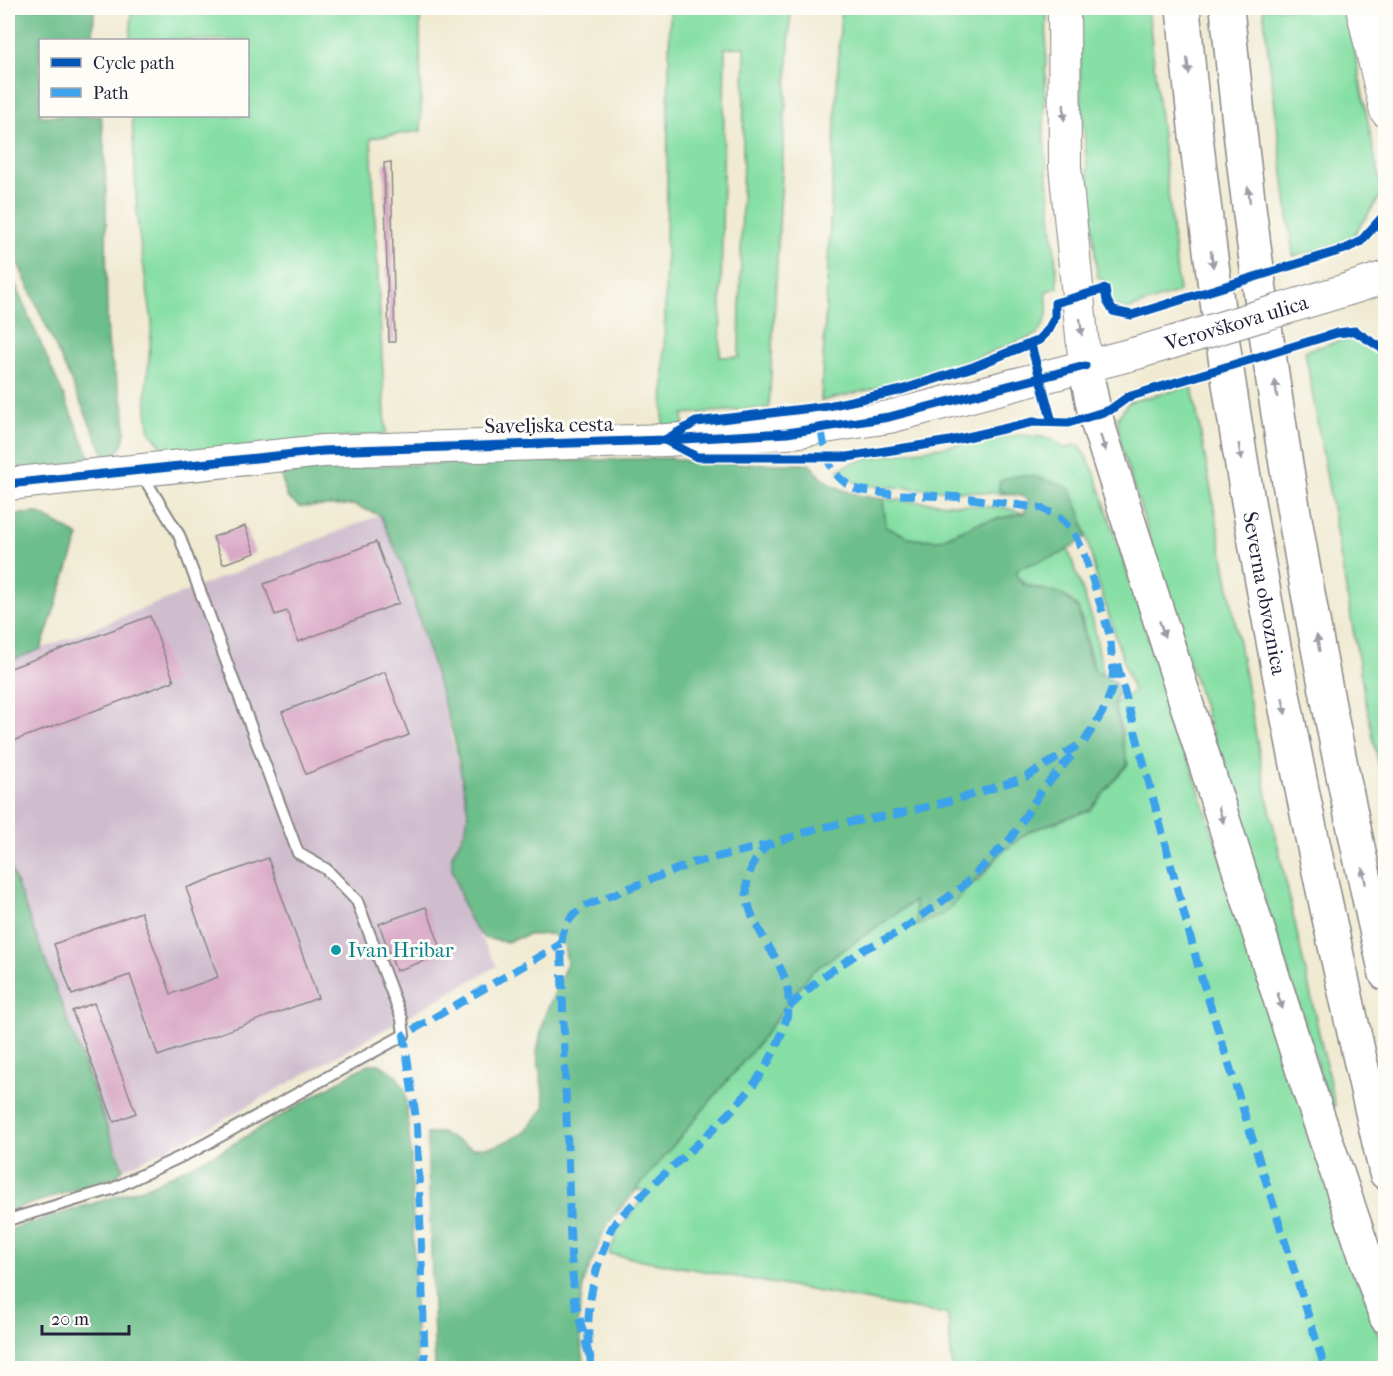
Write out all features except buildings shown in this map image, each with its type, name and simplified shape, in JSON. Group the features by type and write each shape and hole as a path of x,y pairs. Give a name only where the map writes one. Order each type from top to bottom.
{"highway":[{"name":"Severna obvoznica","path":"1183,8 1217,295 1239,447 1289,734 1386,1173"},
{"name":"Severna obvoznica","path":"1227,8 1257,261 1300,547 1328,704 1386,974"},
{"path":"1085,366 1095,415 1306,1081 1386,1317"}],"street":[{"path":"1064,8 1065,166 1085,366"},
{"path":"1362,8 1386,111"},
{"name":"Verovškova ulica","path":"1085,366 1137,353 1386,277"},
{"name":"Saveljska cesta","path":"8,484 323,451 676,440 787,432 888,417 1085,366"}],"lane":[{"path":"8,1220 112,1189 195,1150 404,1035 402,1019 357,901 326,869 298,853 179,535 139,470"}],"shaded area":[{"path":"380,515 404,568 431,655 467,799 466,829 452,855 452,869 466,912 497,966 193,1137 123,1169 8,861 8,662"}],"green space":[{"path":"8,8 94,8 93,39 39,39 39,117 101,117 106,200 108,341 125,420 122,445 114,455 106,459 8,241"},
{"path":"132,8 420,8 421,131 371,138 386,434 184,452 163,447 150,432 146,395 152,322 138,228 132,117 249,117 249,39 130,39"},
{"path":"670,8 791,8 769,408 683,414 684,426 663,426","holes":["745,47 739,357 720,357 725,48"]},
{"path":"841,8 1047,8 1044,137 1058,288 1046,291 1046,319 1036,335 932,375 821,401"},
{"path":"1079,8 1148,8 1179,292 1126,310 1114,305 1107,285 1097,276 1081,101"},
{"path":"1263,8 1346,8 1382,194 1351,239 1344,244 1293,256"},
{"path":"8,268 90,457 89,464 8,471"},
{"path":"1356,339 1376,352 1385,375 1385,795 1364,693 1305,351"},
{"path":"1192,386 1267,796 1335,1106 1331,1107 1122,450 1117,419 1129,402"},
{"path":"1020,435 1050,438 1066,449 1073,445 1080,446 1094,471 1385,1356 1385,1368 952,1368 948,1315 609,1254 618,1232 647,1192 635,1189 758,1044 810,973 915,901 978,881 1001,853 1030,831 1090,810 1123,733 1114,705 1133,691 1096,575 1081,514 1069,488 999,490 1006,494 861,485 840,475 839,470 870,458"},
{"path":"670,458 701,463 810,464 824,479 842,490 883,499 886,527 913,539 940,540 978,523 1024,513 1029,500 999,490 999,482 1007,478 1034,477 1069,488 1081,514 1086,537 1061,554 1018,568 1017,576 1024,585 1061,594 1078,608 1089,658 1096,671 1115,682 1118,694 1114,705 1128,764 1090,810 1030,831 1001,853 944,914 917,926 914,901 810,973 758,1044 606,1226 584,1281 578,1322 585,1368 435,1368 427,1134 441,1133 472,1148 496,1146 524,1133 545,1107 537,1052 544,1017 567,963 564,945 552,934 528,935 506,942 484,938 474,927 466,912 452,869 452,855 466,829 468,812 455,741 404,568 380,515 353,505 299,507 287,497 280,471 389,465"},
{"path":"883,499 1006,508 1024,513 978,523 940,540 913,539 886,527"},
{"path":"38,513 79,536 41,649 8,662 8,515"},
{"path":"1068,549 1093,621 1103,674 1096,671 1080,613 1071,601 1056,593 1031,586 1017,576 1018,568"},
{"path":"8,861 123,1169 115,1177 8,1211"},
{"path":"368,1064 379,1064 395,1074 405,1089 411,1158 417,1368 8,1368 8,1230 149,1186 225,1149"}],"marked path":[{"path":"589,1355 575,1301 571,1258 561,944 563,933 570,919 582,907 692,863 767,845 818,828 902,813 965,797 1026,777 1084,742 1105,708 1112,688 1110,636 1084,552 1074,533 1059,517 1041,508 959,497 890,494 859,490 835,473 827,458 821,428"},
{"path":"1117,664 1200,973 1325,1368"},
{"path":"789,1007 822,977 865,949 899,932 962,887 1011,838 1042,790 1076,751"},
{"path":"592,1368 588,1337 589,1307 595,1277 611,1229 640,1197 727,1116 746,1094 763,1070 777,1044 787,1016 788,993 782,972 751,912 747,891 751,869 767,845"},
{"path":"425,1368 417,1126 404,1035 561,944"}],"cycle path":[{"path":"665,440 696,422 828,406 898,391 973,367 1039,340 1055,317 1055,303 1105,289 1107,301 1113,311 1132,315 1345,249 1360,242 1386,213"},
{"path":"665,440 697,457 847,457 950,441 1033,422 1068,423 1110,410 1128,397 1337,333 1355,331 1386,351"},
{"path":"1031,345 1052,422"},
{"path":"8,484 323,451 665,440 787,433 889,417 1085,366"}],"place":[{"name":"Ivan Hribar","path":"336,950"}]}
